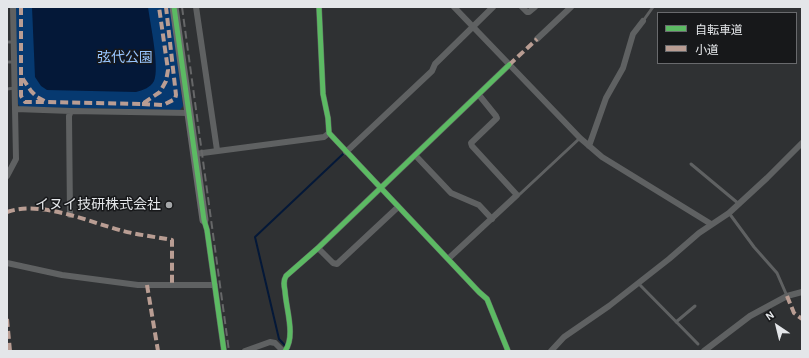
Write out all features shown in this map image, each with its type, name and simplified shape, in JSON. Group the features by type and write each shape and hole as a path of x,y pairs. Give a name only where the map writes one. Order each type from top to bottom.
{"street":[{"path":"7,176 9,166 16,159 13,7"},
{"path":"174,7 224,351"},
{"path":"196,7 217,150"},
{"path":"319,7 323,94 328,118 329,133 487,299 508,351"},
{"path":"454,7 580,138 602,157 711,224"},
{"path":"346,152 432,71 435,64 493,7"},
{"path":"522,7 527,12 535,7"},
{"path":"537,39 570,7"},
{"path":"589,146 606,98 624,68 633,34 643,21"},
{"path":"246,351 270,342 275,343 284,351 289,344 290,333 285,300 284,278 318,248 509,65"},
{"path":"448,259 517,195 472,146 471,143 497,118 479,95"},
{"path":"16,109 189,113"},
{"path":"70,215 69,116 71,111"},
{"path":"195,154 324,137 329,133"},
{"path":"551,351 564,337 609,306 711,224 739,204 802,143"},
{"path":"415,155 451,193 479,205 492,219"},
{"path":"318,248 333,263 337,264 398,207"},
{"path":"7,263 62,275 138,285 215,285"},
{"path":"704,351 750,316 787,296 802,292"}],"lane":[{"path":"643,21 653,7"},
{"path":"7,42 14,42"},
{"path":"7,62 14,62"},
{"path":"7,89 15,88"},
{"path":"517,195 520,194 580,138"},
{"path":"691,164 739,204"},
{"path":"728,213 776,273 787,296"},
{"path":"638,283 698,344"},
{"path":"676,322 695,306"}],"green space":[{"name":"弦代公園","path":"15,7 170,7 183,106 180,110 20,107 18,104"}],"shaded area":[{"name":"弦代公園","path":"32,7 148,7 156,66 154,81 148,87 136,92 47,90 41,86 35,77"}],"waterway":[{"path":"290,351 279,339 255,237 343,154"}],"railway":[{"path":"182,7 229,351"}],"marked path":[{"path":"21,7 21,76 37,97 46,102 142,104 160,92 166,81 168,70 159,7"},
{"path":"142,104 163,105 175,99 176,95 166,7"},
{"path":"509,65 537,39"},
{"path":"21,78 21,96 25,102 44,102"},
{"path":"7,212 20,209 50,210 123,231 172,240 172,285"},
{"path":"147,285 158,351"},
{"path":"787,296 794,313 802,319"},
{"path":"7,319 10,351"}],"cycle path":[{"path":"174,7 224,351"},
{"path":"319,7 323,94 328,118 329,133 487,299 508,351"},
{"path":"285,351 290,338 290,322 284,285 286,276 318,248 509,65"}],"place":[{"name":"イヌイ技研株式会社","path":"169,205"}]}
